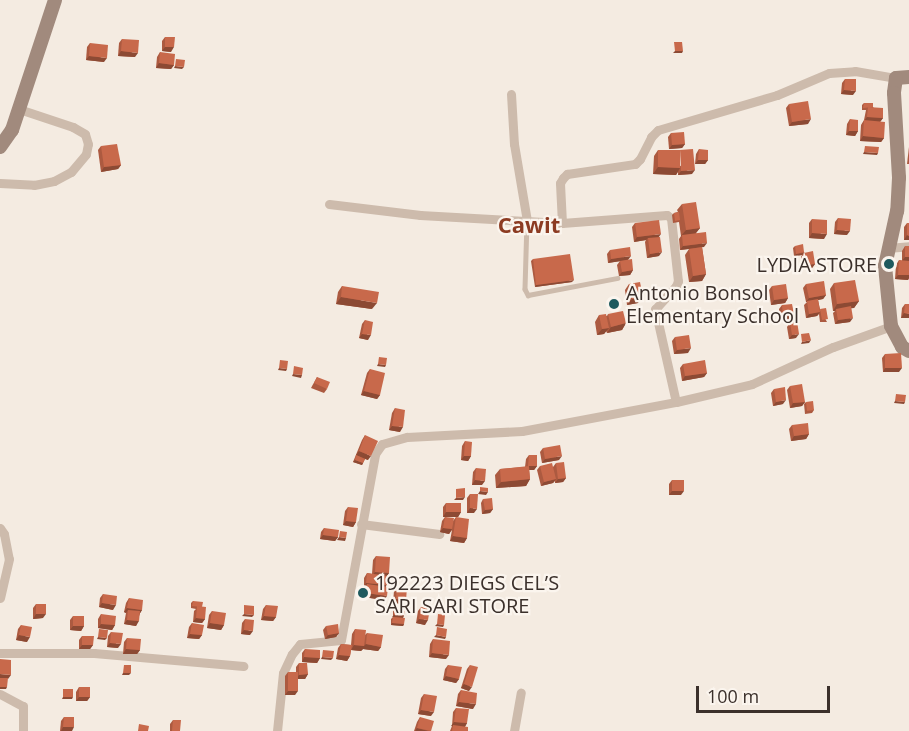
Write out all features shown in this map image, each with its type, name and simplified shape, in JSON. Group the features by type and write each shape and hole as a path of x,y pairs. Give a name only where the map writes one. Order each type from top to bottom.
{"street":[{"path":"0,147 12,130 55,0"},
{"path":"562,223 560,183 567,174 635,164 651,137 658,130 777,95 829,73 855,71 902,78 893,104 898,178 897,212 885,266 891,326 902,347 909,351"},
{"path":"511,94 514,144 526,221"},
{"path":"0,183 34,184 54,181 71,172 86,154 88,144 84,134 65,124 19,109"},
{"path":"329,204 420,215 562,223 667,215 671,219 678,280 676,286 655,309 676,402"},
{"path":"888,248 909,246"},
{"path":"277,731 283,673 292,654 300,644 341,640 375,454 382,444 407,437 522,430 676,402 752,384 833,347 891,326"},
{"path":"361,524 439,534"},
{"path":"0,528 4,534 9,560 0,598"},
{"path":"0,653 94,653 243,666"},
{"path":"514,731 521,693"},
{"path":"0,694 23,706 23,731"}],"lane":[{"path":"526,221 525,289 528,296 617,278"}],"building":[{"path":"165,37 175,37 174,47 165,47"},
{"path":"122,39 139,40 138,53 121,51"},
{"path":"674,42 682,42 683,51 675,51"},
{"path":"90,43 108,45 107,58 89,56"},
{"path":"160,52 175,54 174,65 159,63"},
{"path":"176,59 185,60 184,67 175,66"},
{"path":"845,79 856,79 856,91 844,90"},
{"path":"808,101 811,119 792,122 789,104"},
{"path":"864,103 873,103 873,107 863,108"},
{"path":"868,107 883,108 883,118 867,117"},
{"path":"850,119 858,120 858,131 849,131"},
{"path":"864,120 885,122 884,138 863,136"},
{"path":"684,132 685,144 672,145 671,133"},
{"path":"117,144 121,165 104,167 101,146"},
{"path":"865,146 879,147 878,153 864,152"},
{"path":"693,149 695,170 681,171 680,150"},
{"path":"699,149 708,150 708,160 698,160"},
{"path":"658,150 681,150 680,168 658,167"},
{"path":"696,202 700,228 686,230 682,204"},
{"path":"679,212 680,220 675,221 674,213"},
{"path":"838,218 851,219 850,231 837,230"},
{"path":"812,219 827,220 827,234 812,233"},
{"path":"659,220 661,234 637,237 635,223"},
{"path":"907,223 909,223 909,236 907,235"},
{"path":"706,232 707,243 683,246 682,235"},
{"path":"660,237 662,252 650,254 648,238"},
{"path":"803,244 804,252 796,254 795,246"},
{"path":"905,246 909,246 909,257 905,257"},
{"path":"630,247 631,256 611,259 610,250"},
{"path":"702,247 706,274 693,276 689,249"},
{"path":"813,251 815,264 806,265 804,253"},
{"path":"570,254 574,280 536,285 533,259"},
{"path":"632,259 633,270 622,272 620,261"},
{"path":"899,260 909,261 909,275 898,275"},
{"path":"855,280 859,301 837,304 834,283"},
{"path":"824,281 826,295 809,298 806,284"},
{"path":"640,282 643,297 632,299 629,284"},
{"path":"786,284 788,298 774,300 772,286"},
{"path":"342,286 379,292 377,303 341,297"},
{"path":"818,299 820,312 809,314 807,301"},
{"path":"792,304 794,314 783,316 782,305"},
{"path":"905,304 909,304 909,314 904,313"},
{"path":"851,306 853,318 838,320 836,309"},
{"path":"826,308 828,319 822,320 820,309"},
{"path":"623,311 626,323 611,327 608,314"},
{"path":"606,314 609,328 602,329 599,315"},
{"path":"365,320 373,322 371,335 362,334"},
{"path":"797,321 799,334 792,335 790,322"},
{"path":"809,333 811,340 802,342 801,334"},
{"path":"689,335 691,348 677,350 675,337"},
{"path":"901,353 902,368 885,368 885,354"},
{"path":"379,357 387,358 386,365 378,364"},
{"path":"280,360 288,361 287,369 279,368"},
{"path":"705,360 707,373 685,376 683,364"},
{"path":"294,366 303,368 302,375 293,374"},
{"path":"370,369 385,373 380,395 364,391"},
{"path":"317,377 330,382 327,389 314,383"},
{"path":"802,384 805,402 793,403 790,386"},
{"path":"785,387 786,400 776,402 774,389"},
{"path":"896,394 906,395 905,402 895,401"},
{"path":"813,401 814,410 807,411 806,402"},
{"path":"395,408 405,410 403,427 392,426"},
{"path":"808,423 809,434 794,436 792,425"},
{"path":"365,435 378,441 371,456 359,451"},
{"path":"465,441 472,442 471,456 464,456"},
{"path":"560,445 562,456 545,459 543,448"},
{"path":"356,455 365,459 363,463 355,460"},
{"path":"529,455 537,455 537,466 528,466"},
{"path":"564,462 566,478 558,479 556,463"},
{"path":"552,463 556,479 544,482 540,466"},
{"path":"529,466 530,479 501,482 500,469"},
{"path":"476,468 486,469 485,481 475,480"},
{"path":"672,480 684,480 684,491 672,491"},
{"path":"480,487 488,488 488,492 480,491"},
{"path":"465,488 465,497 456,498 456,489"},
{"path":"470,494 478,494 477,509 470,508"},
{"path":"492,498 493,509 485,510 483,499"},
{"path":"446,503 461,503 461,512 446,512"},
{"path":"348,507 358,508 356,522 346,521"},
{"path":"445,517 454,518 452,529 443,528"},
{"path":"456,517 469,519 467,538 453,536"},
{"path":"324,528 339,530 338,537 323,535"},
{"path":"340,531 347,532 346,538 339,537"},
{"path":"376,556 390,557 389,573 375,572"},
{"path":"367,573 388,576 387,585 366,583"},
{"path":"367,584 388,587 387,596 366,593"},
{"path":"397,587 407,588 406,600 396,599"},
{"path":"103,594 117,596 116,605 102,603"},
{"path":"129,598 143,600 142,610 127,608"},
{"path":"193,601 203,602 202,607 192,606"},
{"path":"36,604 46,604 46,614 36,614"},
{"path":"244,605 254,606 254,615 244,614"},
{"path":"266,605 278,606 276,617 264,616"},
{"path":"197,606 206,607 205,619 196,618"},
{"path":"421,607 430,608 428,620 419,619"},
{"path":"394,608 405,608 404,615 394,615"},
{"path":"128,610 140,611 139,621 127,620"},
{"path":"212,611 226,613 224,625 210,623"},
{"path":"101,614 116,616 115,625 101,624"},
{"path":"438,614 445,615 444,625 437,624"},
{"path":"73,616 84,616 84,626 73,626"},
{"path":"393,617 405,618 404,624 392,623"},
{"path":"245,619 254,620 253,631 244,630"},
{"path":"192,623 204,625 202,635 190,634"},
{"path":"338,624 339,633 328,635 326,626"},
{"path":"21,625 32,627 30,637 19,635"},
{"path":"437,627 447,629 446,637 436,635"},
{"path":"99,629 108,630 107,638 98,637"},
{"path":"355,629 366,630 364,646 354,645"},
{"path":"111,632 123,633 121,644 110,643"},
{"path":"367,633 383,635 381,647 366,644"},
{"path":"82,636 94,636 93,645 82,645"},
{"path":"127,638 141,639 140,650 126,649"},
{"path":"433,639 450,641 449,655 432,653"},
{"path":"341,644 352,645 350,656 339,655"},
{"path":"305,649 320,650 320,658 304,657"},
{"path":"323,650 334,651 333,658 322,657"},
{"path":"0,659 11,660 11,675 0,674"},
{"path":"299,663 307,663 308,674 299,675"},
{"path":"124,665 131,665 131,673 123,673"},
{"path":"448,665 462,667 459,679 446,676"},
{"path":"470,665 478,667 472,687 464,684"},
{"path":"288,672 298,672 298,691 288,691"},
{"path":"0,678 8,678 7,687 0,687"},
{"path":"79,687 90,687 90,697 79,697"},
{"path":"63,689 73,689 73,697 63,697"},
{"path":"461,690 477,693 476,704 459,702"},
{"path":"424,694 437,696 434,712 421,710"},
{"path":"456,708 469,709 467,723 454,722"},
{"path":"64,717 74,717 74,727 63,727"},
{"path":"420,717 434,721 431,731 417,728"},
{"path":"173,720 181,720 180,731 172,731"},
{"path":"139,724 149,726 148,731 138,731"},
{"path":"453,725 468,727 468,731 452,731"}],"place":[{"name":"LYDIA STORE","path":"889,264"},
{"name":"Antonio Bonsol Elementary School","path":"614,304"},
{"name":"192223 DIEGS CEL’S SARI SARI STORE","path":"363,593"}],"district":[{"name":"Cawit","path":"529,225"}]}
